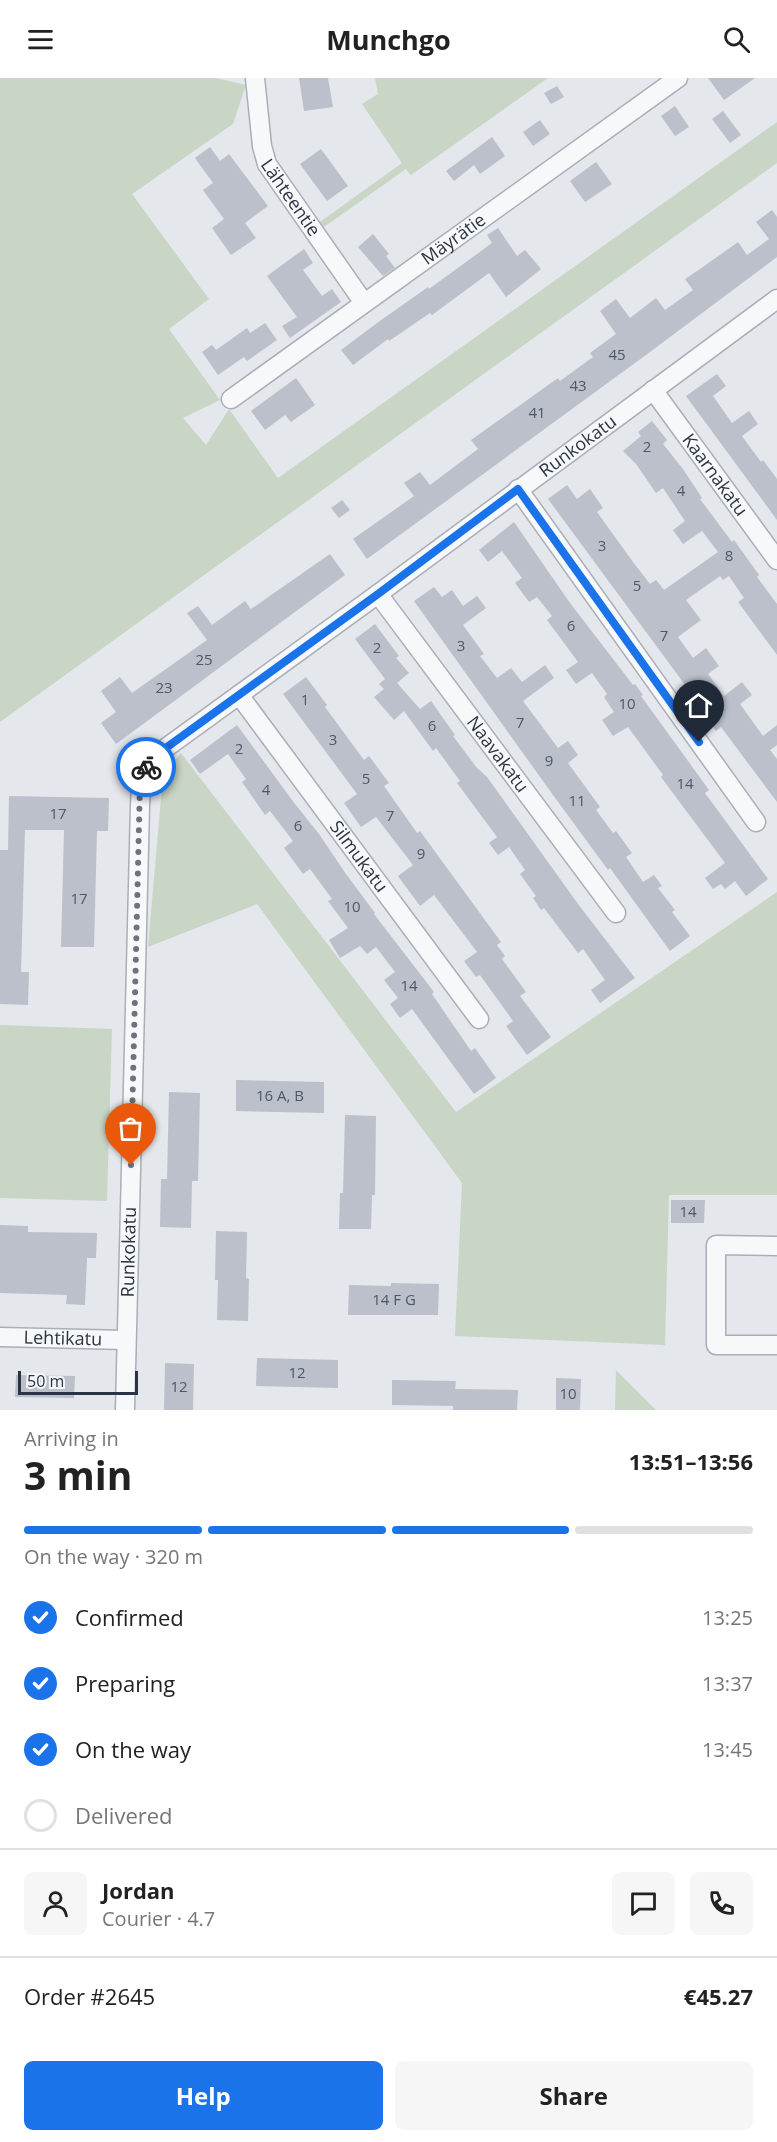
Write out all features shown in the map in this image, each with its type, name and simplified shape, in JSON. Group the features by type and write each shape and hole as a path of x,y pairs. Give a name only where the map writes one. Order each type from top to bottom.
{"street":[{"name":"Lähteentie","path":"255,78 262,146 267,164 364,303"},
{"name":"Mäyrätie","path":"231,399 678,78"},
{"name":"Runkokatu","path":"125,1410 140,782 144,769 159,752 378,594 777,299"},
{"name":"Kaarnakatu","path":"653,390 777,560"},
{"path":"518,489 756,822"},
{"name":"Naavakatu","path":"378,594 616,913"},
{"name":"Silmukatu","path":"239,695 479,1019"},
{"path":"777,1246 717,1245 716,1345 777,1345"},
{"name":"Lehtikatu","path":"0,1337 126,1340"}],"green space":[{"path":"0,78 216,78 246,85 233,124 132,194 209,299 169,329 220,400 183,418 206,445 229,409 278,478 777,122 777,163 0,722"},
{"path":"375,78 548,78 411,175 406,169 324,227 320,222 402,163 362,104 378,94"},
{"path":"181,753 456,1112 777,892 777,1195 669,1195 665,1345 455,1336 462,1183 257,904 148,947 163,775"},
{"path":"0,1025 112,1029 107,1201 0,1198"},
{"path":"616,1370 656,1410 615,1410"}],"building":[{"path":"299,78 328,78 333,107 304,111"},
{"path":"708,78 755,78 724,100"},
{"path":"557,86 564,97 551,104 544,93"},
{"path":"675,106 689,127 675,136 661,116"},
{"path":"723,111 741,135 730,143 712,119"},
{"path":"540,120 550,134 533,146 523,132"},
{"path":"492,137 505,156 480,174 474,165 454,181 446,171"},
{"path":"210,147 220,161 229,154 268,206 245,223 256,238 231,255 212,228 224,219 203,190 213,183 195,158"},
{"path":"321,149 348,186 327,201 300,164"},
{"path":"596,162 612,184 585,202 570,181"},
{"path":"772,210 777,217 777,257 367,559 353,539 414,496 404,483 420,472 430,485 478,449 471,440 558,378 560,381 593,357 590,353 616,334 600,311 616,299 630,318 656,298 665,310 693,290 685,279 738,242 747,255 769,239 756,222"},
{"path":"498,228 517,256 525,250 541,269 506,297 489,273 432,315 430,313 389,341 388,339 353,365 341,350 492,243 487,235"},
{"path":"373,234 389,254 386,256 395,268 383,276 358,247"},
{"path":"304,249 313,263 303,270 322,296 332,289 341,302 290,338 282,326 297,317 267,276"},
{"path":"265,323 277,340 247,361 244,357 218,375 202,352 212,345 216,350 247,328 250,333"},
{"path":"717,374 726,386 713,396 732,423 749,411 758,424 742,436 777,479 777,520 686,396"},
{"path":"296,378 315,405 291,422 285,415 265,430 251,411"},
{"path":"652,421 667,440 663,444 683,469 702,498 700,499 732,542 734,540 777,604 777,655 738,602 744,598 729,576 723,580 720,576 686,600 701,620 678,637 693,658 706,648 719,666 708,674 724,696 742,682 752,695 740,704 763,736 777,725 777,745 770,750 777,759 777,802 721,727 716,731 703,714 705,712 548,499 567,485 577,499 590,489 603,508 597,512 633,562 650,584 656,580 664,590 718,552 702,531 683,544 673,530 685,521 663,488 656,493 636,464 623,451 641,436 638,432"},
{"path":"342,500 350,510 339,518 331,508"},
{"path":"514,522 570,603 643,695 641,696 709,790 705,793 768,879 746,896 735,881 725,889 721,884 713,889 705,878 725,863 661,777 663,775 628,727 613,736 602,720 614,712 604,697 607,694 592,673 576,684 566,670 578,662 547,620 552,616 537,597 529,602 515,583 522,578 502,551 488,562 479,550"},
{"path":"330,554 345,575 116,744 101,723 116,712 101,691 120,677 132,693 207,640 187,613 198,606 212,625 245,601 251,609"},
{"path":"434,587 442,597 452,590 463,606 477,596 486,608 463,625 484,654 480,656 497,678 511,668 522,682 545,665 554,678 523,701 558,748 568,741 578,755 568,763 600,807 596,810 613,833 616,831 632,853 626,857 643,882 654,875 662,886 658,888 675,910 672,912 690,936 670,951 610,868 608,870 553,795 414,601"},
{"path":"375,624 399,656 396,658 409,673 397,683 420,709 431,701 455,735 453,736 477,768 487,777 578,904 635,978 600,1003 591,990 605,980 583,949 578,953 544,908 541,910 533,898 536,896 520,874 525,870 509,847 498,855 489,843 497,837 457,783 460,781 436,748 433,751 404,711 394,720 374,697 384,689 379,684 385,679 355,639"},
{"path":"306,677 364,760 369,756 389,783 384,786 417,833 420,831 501,942 497,945 505,956 502,959 526,992 520,996 551,1037 527,1055 506,1026 513,1021 480,975 476,977 464,961 477,952 434,895 420,906 398,876 413,865 376,817 361,827 344,803 357,794 283,694"},
{"path":"237,725 319,834 374,914 434,992 432,994 471,1051 475,1048 496,1078 474,1094 412,1009 400,1018 390,1004 398,998 384,980 395,972 376,947 367,954 360,946 340,958 329,940 348,928 328,901 332,899 310,869 303,874 284,848 293,841 270,811 265,815 242,782 246,779 228,754 200,774 190,760"},
{"path":"9,796 109,798 108,831 97,831 94,947 61,947 64,830 25,830 21,972 29,972 28,1005 0,1004 0,850 8,850"},
{"path":"236,1080 324,1082 324,1113 236,1111"},
{"path":"169,1092 200,1093 198,1181 192,1181 191,1228 160,1227 161,1179 167,1179"},
{"path":"345,1115 376,1116 375,1195 372,1195 371,1229 339,1229 340,1193 343,1193"},
{"path":"671,1200 705,1200 704,1223 671,1223"},
{"path":"0,1225 28,1226 28,1232 97,1233 96,1258 87,1258 85,1305 66,1304 67,1295 0,1293"},
{"path":"216,1231 247,1232 248,1321 217,1320"},
{"path":"391,1283 439,1284 438,1315 348,1315 349,1285 391,1286"},
{"path":"257,1358 338,1360 338,1388 256,1386"},
{"path":"165,1363 194,1364 193,1410 164,1410"},
{"path":"16,1375 75,1376 74,1398 15,1397"},
{"path":"556,1378 581,1379 580,1410 556,1410"},
{"path":"392,1380 456,1381 455,1389 518,1390 517,1410 453,1410 453,1406 392,1405"}],"way so far":[{"path":"131,1165 140,782 146,767"}],"route":[{"path":"146,767 159,752 378,594 518,489 699,742"}]}
